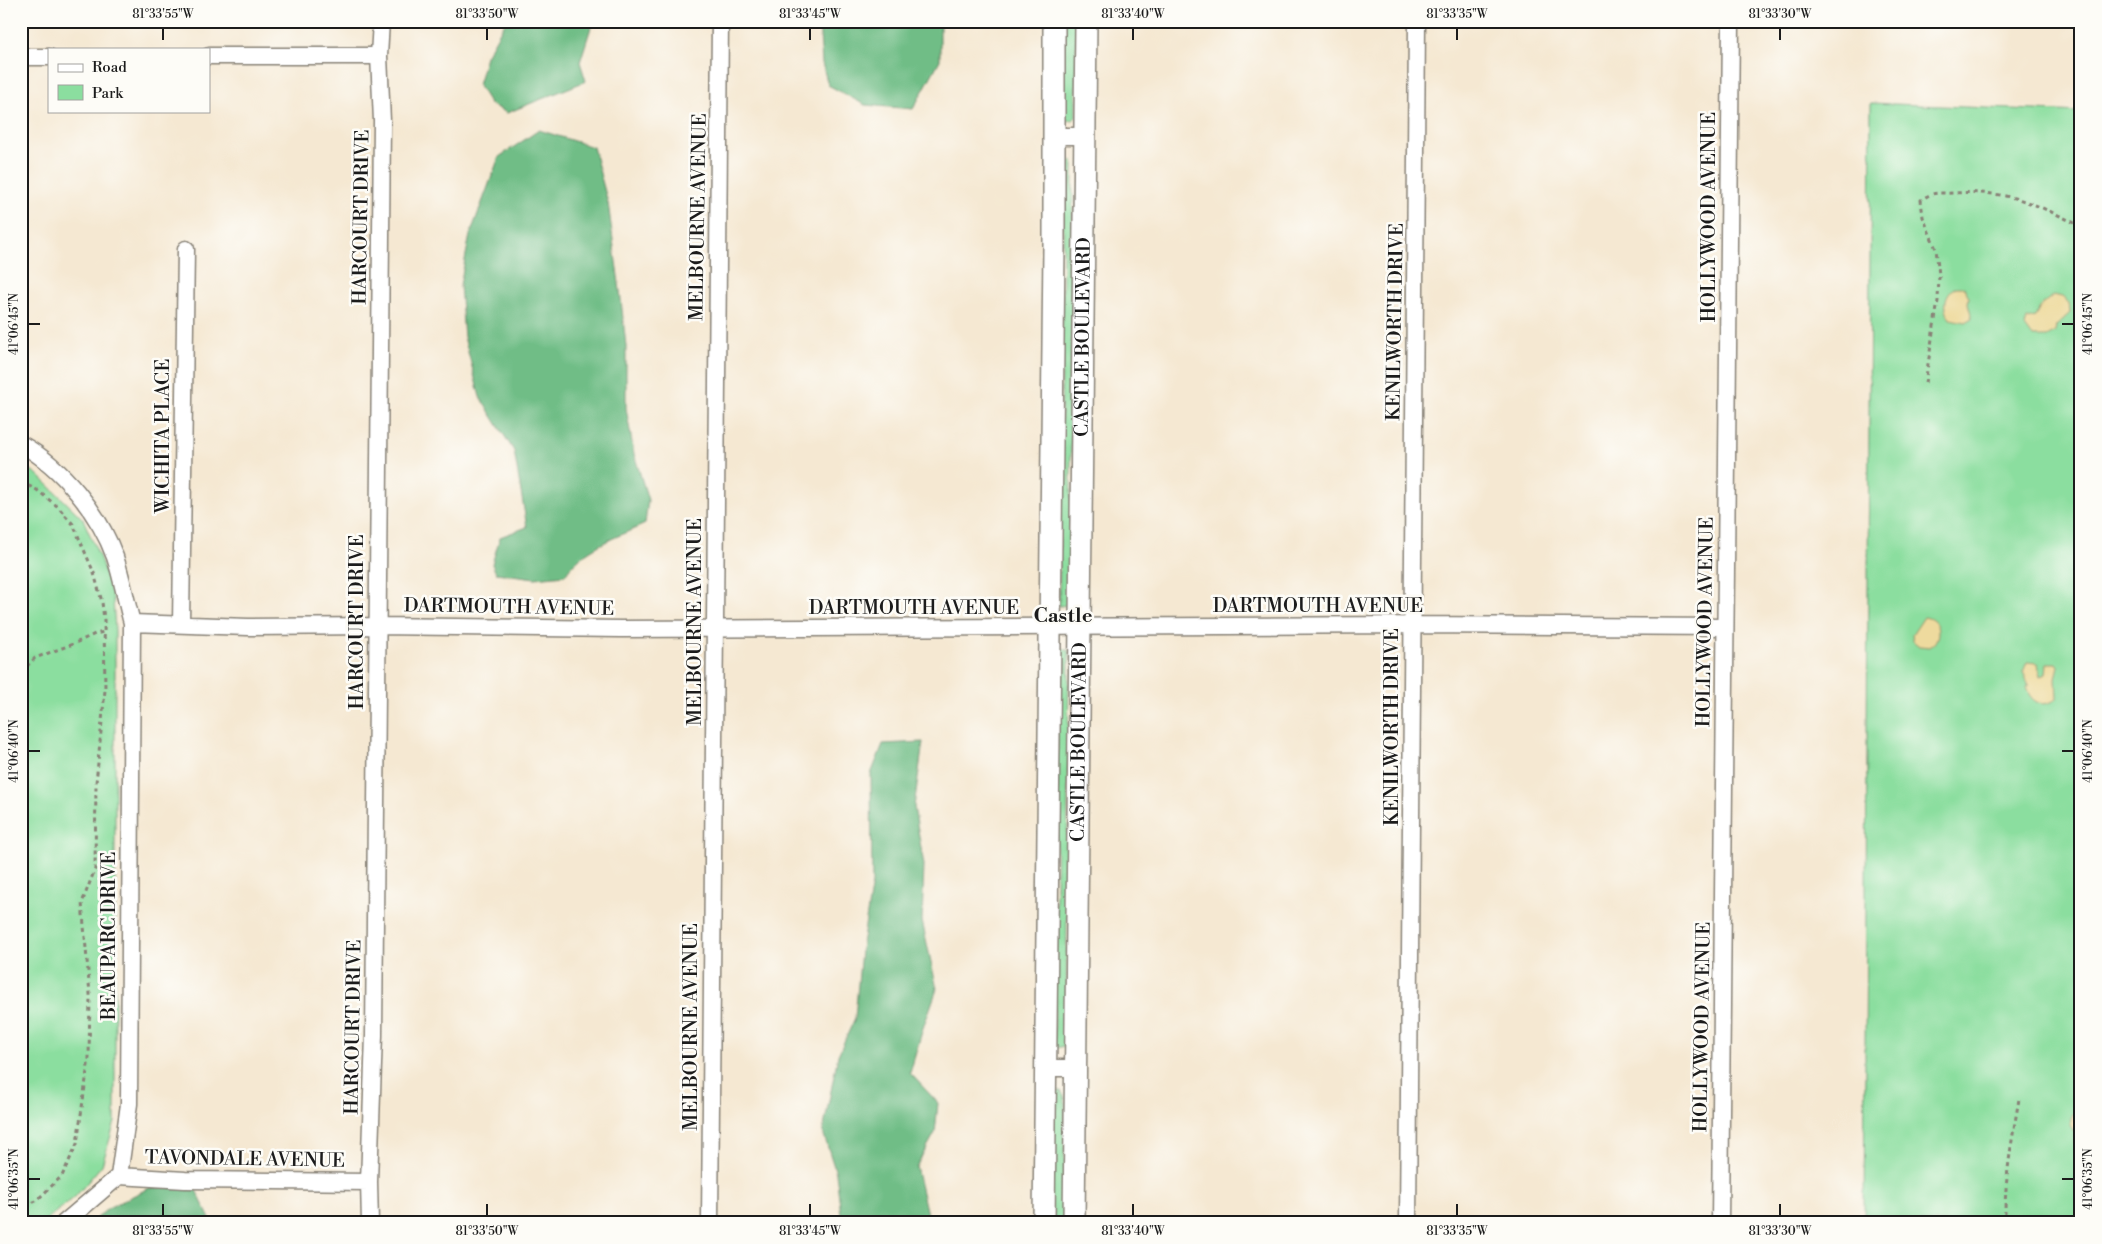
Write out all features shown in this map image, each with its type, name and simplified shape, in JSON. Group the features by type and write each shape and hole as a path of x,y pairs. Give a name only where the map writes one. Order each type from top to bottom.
{"street":[{"name":"HARCOURT DRIVE","path":"370,1223 369,1182 374,1035 382,121 379,56 381,21"},
{"name":"MELBOURNE AVENUE","path":"710,1223 720,21"},
{"name":"CASTLE BOULEVARD","path":"1044,1223 1054,21"},
{"name":"CASTLE BOULEVARD","path":"1074,1223 1080,445 1086,21"},
{"name":"KENILWORTH DRIVE","path":"1408,1223 1417,21"},
{"name":"HOLLYWOOD AVENUE","path":"1720,1223 1732,21"},
{"path":"210,56 379,56"},
{"path":"21,57 48,57"},
{"path":"1054,136 1084,136"},
{"name":"WICHITA PLACE","path":"181,624 186,248"},
{"name":"BEAUPARC DRIVE","path":"21,444 56,471 79,495 99,524 116,558 132,623 129,1104 119,1176"},
{"name":"DARTMOUTH AVENUE","path":"132,623 248,627 1050,628 1412,625 1726,627"},
{"path":"1046,1068 1075,1068"},
{"path":"64,1223 119,1176"},
{"name":"TAVONDALE AVENUE","path":"119,1176 185,1180 369,1182"}],"path":[{"path":"1925,383 1938,301 1939,275 1936,248 1923,217 1922,200 1931,193 1983,192 2019,198 2081,226"},
{"path":"21,482 37,490 57,506 73,524 94,573 100,595 104,632 104,690 96,783 95,869 82,904 90,994 87,1080 77,1144 62,1176 36,1201 21,1208"},
{"path":"21,672 35,658 104,632"},
{"path":"2005,1223 2004,1207 2012,1139 2019,1100"}],"green space":[{"path":"506,21 593,21 580,62 586,81 507,113 490,104 478,85 486,56"},
{"path":"819,21 940,21 940,60 913,109 865,105 828,85 822,63"},
{"path":"1063,21 1076,21 1076,117 1073,120 1066,121 1062,116"},
{"path":"1871,103 2081,112 2081,1223 1864,1223"},
{"path":"539,130 593,147 608,203 620,291 626,346 626,408 634,454 648,500 645,524 590,550 580,557 565,575 535,578 496,573 492,564 500,537 527,527 514,451 480,397 464,337 460,285 470,235 499,157"},
{"path":"1073,161 1070,605 1059,606 1064,162"},
{"path":"21,463 38,475 83,519 100,558 113,598 115,631 115,1122 102,1165 75,1197 42,1223 21,1223"},
{"path":"1059,649 1068,650 1069,653 1066,1045 1057,1048 1054,1047"},
{"path":"923,742 914,807 924,865 922,921 937,989 910,1073 938,1103 935,1133 916,1167 929,1223 842,1223 836,1173 823,1132 838,1055 855,1018 861,950 872,883 871,774 883,744"},
{"path":"1061,1091 1065,1098 1064,1223 1049,1223 1054,1093"},
{"path":"194,1186 212,1223 92,1223 108,1208 149,1188"}],"sand":[{"path":"1956,287 1964,287 1969,297 1968,303 1972,318 1965,322 1950,319 1946,310 1947,297"},
{"path":"2054,295 2062,297 2069,303 2070,313 2056,326 2055,332 2047,337 2033,337 2025,326 2027,319 2035,317 2042,304"},
{"path":"1924,617 1934,621 1938,630 1937,639 1930,647 1919,646 1913,641 1912,635"},
{"path":"2027,662 2038,663 2040,676 2046,674 2047,663 2057,663 2059,666 2056,678 2057,698 2052,702 2038,703 2031,697 2026,687 2029,685 2023,672"},
{"path":"2081,1109 2081,1153 2073,1144 2075,1131 2071,1121 2073,1114"}],"district":[{"name":"Castle","path":"1063,616"}]}
